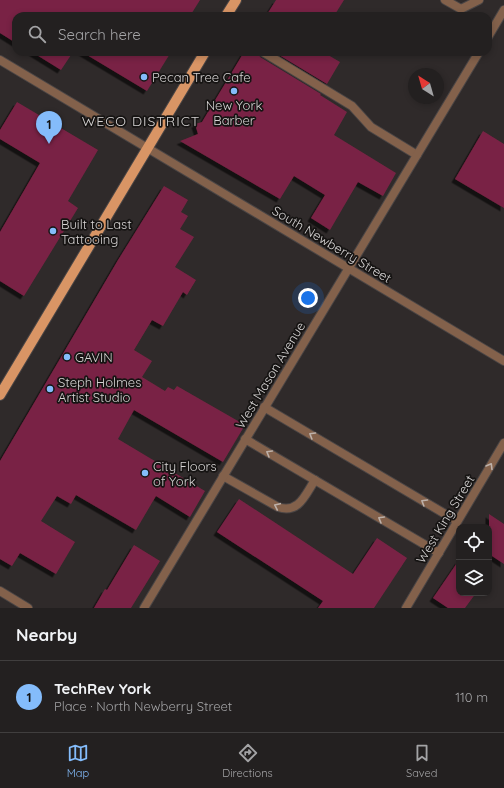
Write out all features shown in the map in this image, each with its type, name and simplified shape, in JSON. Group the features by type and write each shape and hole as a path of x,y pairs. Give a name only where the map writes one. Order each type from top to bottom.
{"main road":[{"path":"228,12 236,0"},
{"path":"0,395 203,56"}],"street":[{"path":"445,0 461,9 479,0"},
{"path":"492,30 504,10"},
{"path":"270,56 352,106 371,127 417,155"},
{"name":"West Mason Avenue","path":"144,608 477,56"},
{"name":"South Newberry Street","path":"0,60 147,149 349,267 504,361"},
{"path":"264,407 458,521"},
{"path":"245,439 438,553"},
{"name":"West King Street","path":"406,608 504,443"},
{"path":"223,476 286,510 298,505 315,480"},
{"path":"0,591 28,608"}],"building":[{"path":"0,0 200,0 192,12 12,12 12,40 0,33"},
{"path":"276,0 344,0 336,12 268,12"},
{"path":"38,56 70,56 61,70"},
{"path":"89,56 169,56 147,91"},
{"path":"242,56 260,56 347,112 334,135 396,173 383,196 358,182 330,230 311,218 325,195 294,176 280,199 180,141 198,134 195,124 202,122"},
{"path":"281,56 330,56 340,62 327,84"},
{"path":"17,102 98,150 68,201 78,208 24,296 0,281 0,232 40,163 0,139 0,130"},
{"path":"483,131 504,144 504,208 455,179"},
{"path":"164,186 188,200 181,212 188,216 180,229 194,237 175,267 196,280 187,295 183,292 163,326 152,320 134,350 152,361 142,377 165,391 168,387 174,390 177,386 245,425 223,462 134,410 118,439 205,491 190,517 156,496 136,530 76,495 71,504 57,496 41,521 75,542 56,574 20,553 12,566 0,559 0,461 118,260"},
{"path":"239,499 353,574 377,538 407,558 374,608 318,608 323,601 217,532"},
{"path":"489,514 504,524 504,564 492,556 492,524 489,524"},
{"path":"134,545 160,561 131,608 94,608 105,589 107,590"},
{"path":"456,564 456,596 474,596 465,608 448,608 433,598"}],"place":[{"name":"Pecan Tree Cafe","path":"144,77"},
{"name":"New York Barber","path":"234,91"},
{"name":"TechRev York","path":"49,144"},
{"name":"Built to Last Tattooing","path":"53,231"},
{"name":"GAVIN","path":"67,357"},
{"name":"Steph Holmes Artist Studio","path":"50,389"},
{"name":"City Floors of York","path":"145,473"}],"district":[{"name":"WECO DISTRICT","path":"141,121"}]}
